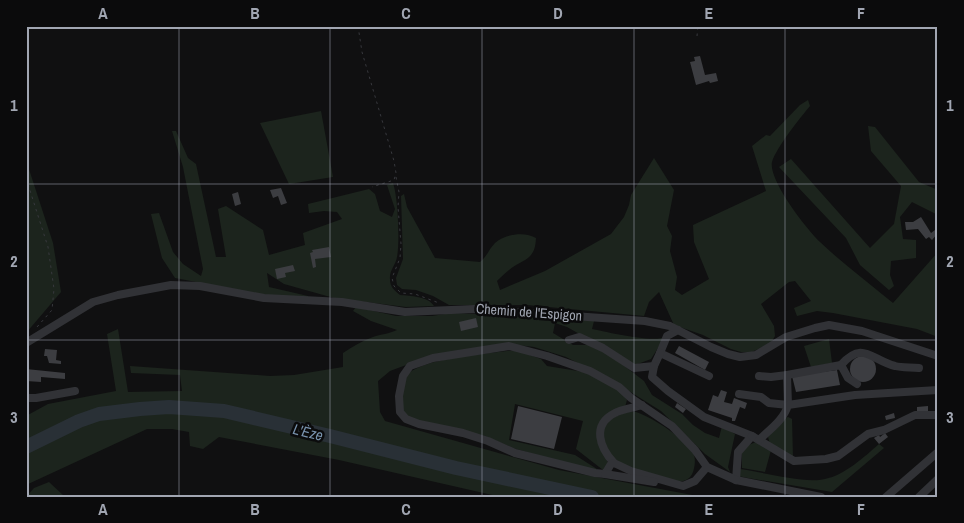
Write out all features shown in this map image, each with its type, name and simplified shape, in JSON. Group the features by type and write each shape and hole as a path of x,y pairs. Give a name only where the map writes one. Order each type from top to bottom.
{"street":[{"name":"Chemin de l'Espigon","path":"26,343 93,302 170,285 200,286 264,298 342,302 405,312 474,309 645,321 670,326 711,347 740,357 756,355 786,337 829,325 862,331 938,356"},
{"path":"678,330 667,336 654,366 652,376 668,391 704,417 755,438 794,461 826,459 838,456 868,434 884,430 915,415 938,415"},
{"path":"569,340 579,337 603,348 634,368 654,366"},
{"path":"675,484 605,474 538,459 515,453 488,441 463,433 419,424 406,419 400,412 399,396 403,376 410,366 433,358 509,346 547,356 590,371 619,387 631,398 672,426 683,436 707,467 736,480 821,497"},
{"path":"759,376 787,375 841,365 850,355 862,352 895,366 919,368"},
{"path":"660,353 708,376"},
{"path":"841,365 848,378 858,384"},
{"path":"736,480 738,452 782,418 786,412 788,405 787,375"},
{"path":"739,394 761,397 770,403 788,405 855,395 938,390"},
{"path":"26,398 75,391"},
{"path":"642,405 614,413 605,421 600,429 603,449 614,463 631,471 683,486 695,481 707,467"},
{"path":"886,497 938,452"},
{"path":"605,474 611,464 614,463"},
{"path":"919,497 938,479"}],"path":[{"path":"358,26 362,52 394,161 399,192 398,207 401,244 400,258 392,278 394,286 401,292 433,299 451,309"},
{"path":"697,36 698,26"},
{"path":"372,187 388,183 394,180 396,176"},
{"path":"26,178 48,247 54,289 52,310 33,331"}],"shaded area":[{"path":"808,100 810,106 783,141 772,162 772,170 782,192 806,227 820,242 893,303 938,252 938,337 917,329 833,313 817,311 797,316 794,308 811,301 795,281 789,282 761,304 774,326 775,336 771,343 752,352 741,352 731,349 703,335 674,325 659,292 649,302 644,316 527,305 449,305 433,296 416,290 402,289 397,285 396,278 403,259 401,196 404,194 407,207 435,258 480,262 495,243 504,237 521,234 536,238 531,255 497,281 500,290 545,271 611,234 624,217 631,195 654,158 674,190 667,226 672,236 670,251 677,277 675,290 682,295 709,279 694,242 693,225 766,191 752,146 766,135 770,136 800,105"},
{"path":"321,111 333,177 289,184 260,123"},
{"path":"868,126 875,127 919,182 938,190 938,215 912,202 900,217 903,239 916,240 916,258 891,261 890,275 894,286 889,290 860,265 846,238 779,167 791,159 870,248 894,224 901,186 871,151"},
{"path":"172,131 176,131 188,158 196,164 216,257 226,257 218,209 226,206 263,230 269,255 305,245 303,233 342,219 337,212 309,213 308,204 369,189 375,194 380,211 392,217 395,209 387,185 393,183 398,220 398,241 397,257 390,276 391,284 400,295 423,298 434,306 406,307 334,298 284,284 267,273 269,287 308,296 308,299 265,295 175,278 162,258 151,214 159,213 173,252 183,264 201,276 203,269 183,167"},
{"path":"26,160 53,243 61,292 26,333"},
{"path":"356,307 396,316 432,316 451,313 594,321 592,329 641,338 659,339 665,337 651,359 635,365 567,327 555,323 553,333 573,345 593,345 610,355 644,381 652,395 682,414 705,433 719,438 722,426 735,434 728,467 730,472 705,454 661,411 608,378 566,357 534,347 509,344 433,355 390,371 378,381 380,412 385,421 559,470 703,497 501,497 339,460 219,437 203,449 190,446 189,432 172,429 147,429 26,485 26,416 48,404 116,391 107,334 118,329 128,392 182,391 180,375 131,373 130,366 270,376 294,375 343,367 343,353 357,344 397,330 371,321 353,311"},
{"path":"829,339 832,363 811,367 804,346"},
{"path":"516,350 541,359 547,366 584,372 601,379 621,392 627,400 625,407 600,422 598,439 608,464 603,470 576,449 583,421 515,404 509,440 575,455 600,471 513,448 485,436 417,422 407,417 401,409 404,381 411,371 438,361"},
{"path":"632,411 666,427 689,447 694,455 695,462 693,472 689,478 678,482 625,466 609,455 602,433 604,428 614,418"},
{"path":"788,417 792,419 793,459 770,444 768,437"},
{"path":"756,442 771,450 765,472 742,468 742,451 746,446"},
{"path":"879,444 884,448 832,492 738,476 740,469 795,479 825,479 847,470"},
{"path":"49,482 65,497 26,497 34,488"}],"building":[{"path":"700,56 705,75 716,73 718,81 710,83 709,81 696,85 690,62 695,61 694,57"},
{"path":"281,188 287,203 281,205 278,196 273,198 270,190"},
{"path":"238,192 241,204 235,206 232,194"},
{"path":"921,217 931,233 935,230 938,233 932,240 929,237 926,239 918,229 906,230 905,222 913,222"},
{"path":"329,247 331,257 315,259 316,267 313,268 310,253 313,252 312,250"},
{"path":"293,265 295,271 285,273 286,277 277,279 275,269"},
{"path":"476,318 478,327 461,331 459,322"},
{"path":"679,346 709,362 705,370 675,353"},
{"path":"45,349 57,350 56,360 61,361 61,364 49,363 47,356 44,356"},
{"path":"863,356 872,360 876,369 872,378 863,382 854,378 850,369 854,360"},
{"path":"26,369 65,373 65,379 41,377 41,382 26,381"},
{"path":"837,370 840,385 796,392 792,376"},
{"path":"721,390 727,392 724,402 732,404 734,398 747,403 745,409 740,407 735,421 732,421 732,418 708,410 713,395 718,397"},
{"path":"677,403 686,409 683,413 675,407"},
{"path":"518,406 562,417 554,449 511,439"},
{"path":"928,406 928,411 917,412 917,407"},
{"path":"894,413 895,418 886,420 885,416"},
{"path":"885,433 888,437 879,444 874,438 879,435 880,437"}],"waterway":[{"name":"L'Èze","path":"26,447 79,421 99,414 169,407 224,411 456,468 592,497"}]}
